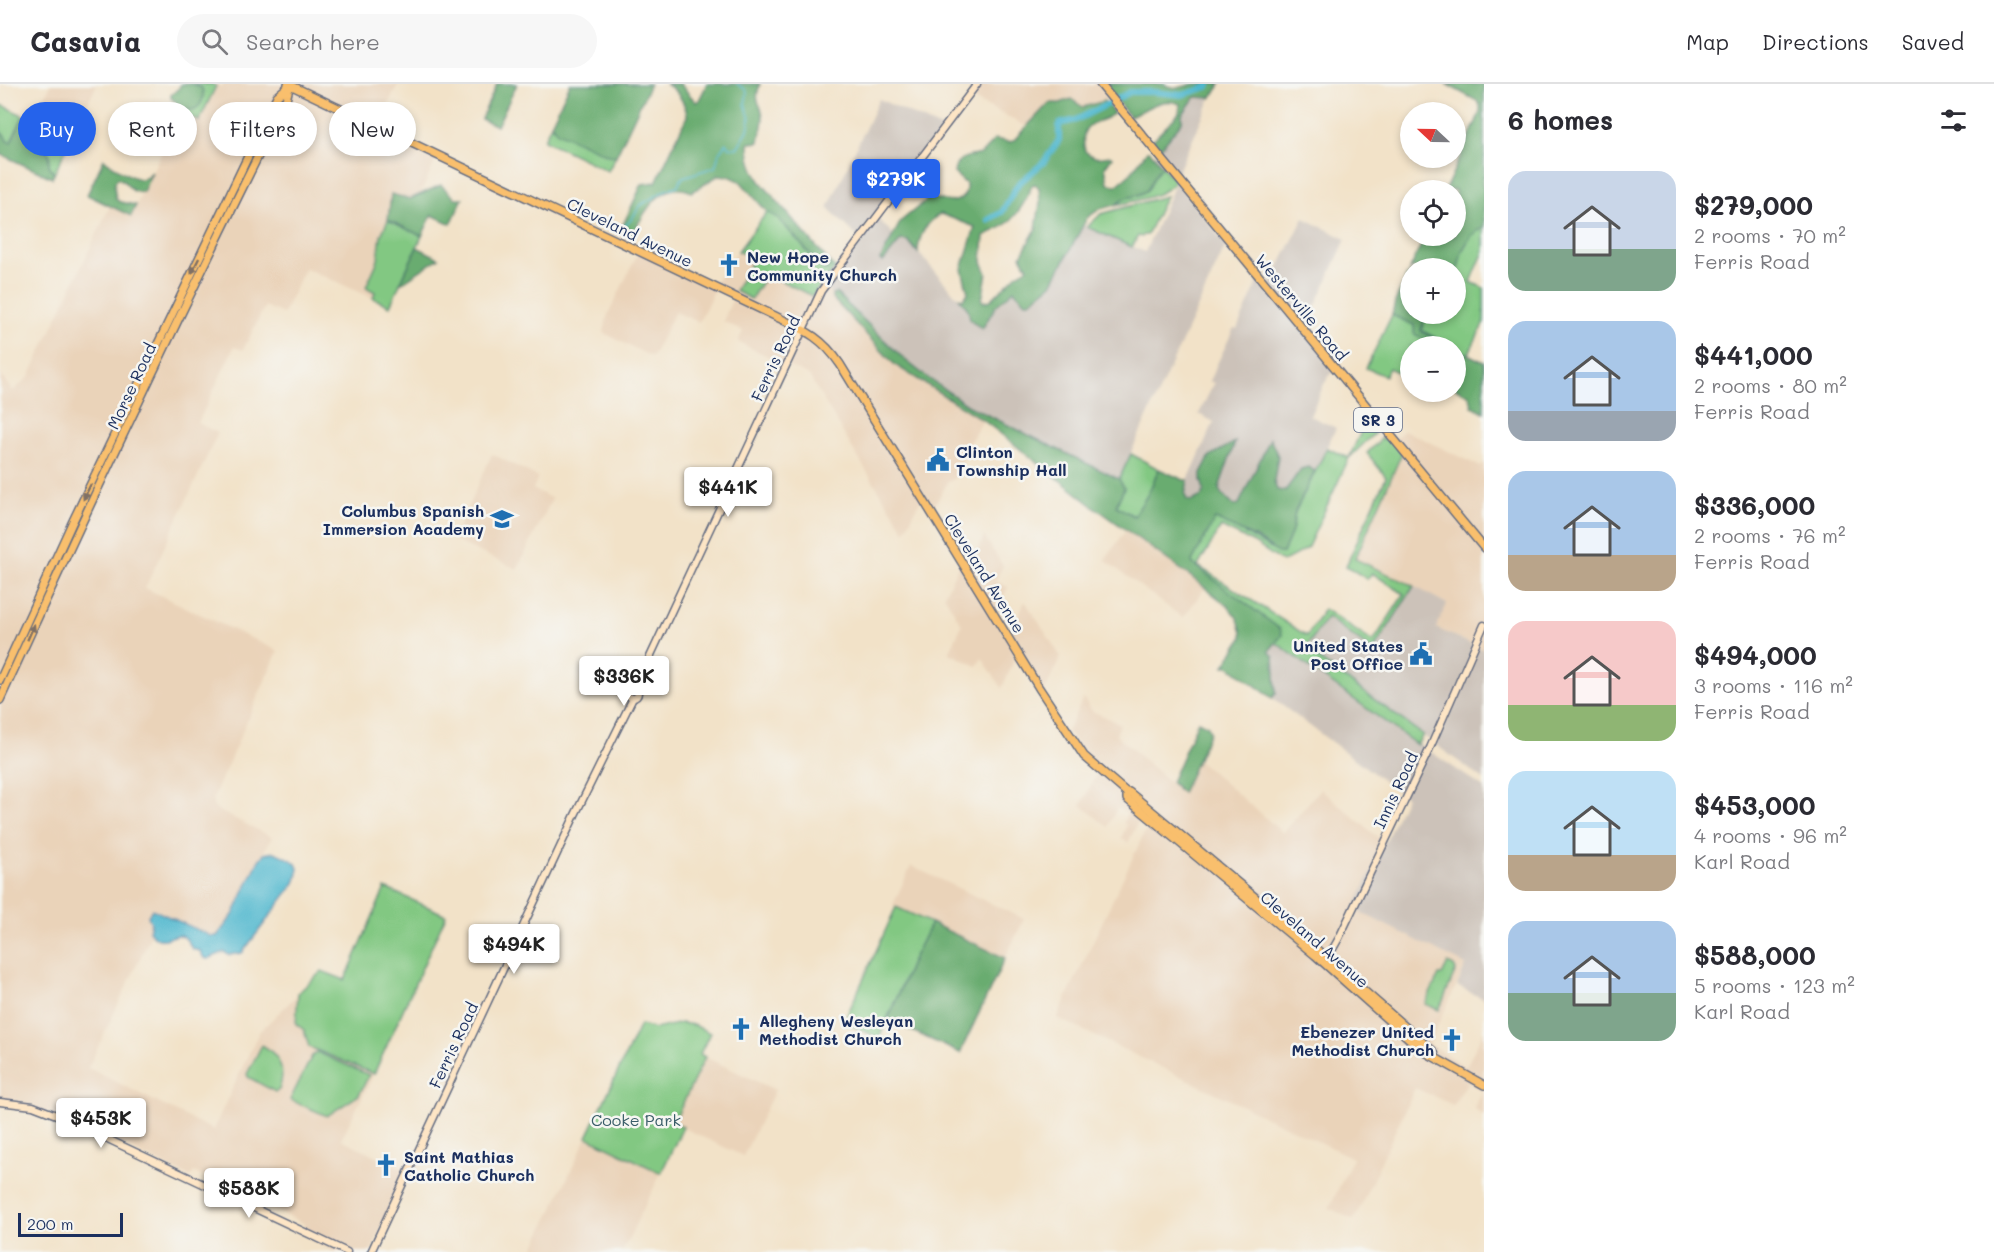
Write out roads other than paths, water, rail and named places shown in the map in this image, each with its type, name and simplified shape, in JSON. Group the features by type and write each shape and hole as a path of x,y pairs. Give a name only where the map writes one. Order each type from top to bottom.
{"main road":[{"name":"Cleveland Avenue","path":"289,84 803,329 825,344 841,366 1084,756 1275,914 1364,999 1423,1051 1484,1085"},
{"name":"Morse Road","path":"0,680 60,548 221,211 277,96 289,84"},
{"name":"Morse Road","path":"0,700 51,587 213,246 286,100 289,84"},
{"name":"Ferris Road","path":"371,1252 621,719 631,697 628,691 634,689 643,672 821,291 977,84"},
{"name":"Westerville Road","path":"1100,84 1484,548"},
{"path":"228,216 240,173"},
{"path":"213,246 222,216 221,211"},
{"path":"51,587 52,575 61,552 60,548"},
{"name":"Innis Road","path":"1326,962 1430,748 1484,625"},
{"name":"Cleveland Avenue","path":"1126,793 1126,797 1138,808 1259,909 1379,1004 1434,1052 1435,1056"},
{"path":"1138,808 1150,810"},
{"path":"1215,871 1230,877"},
{"path":"1259,909 1275,914"},
{"path":"1364,999 1367,998 1379,1004"},
{"path":"1396,1026 1406,1028"},
{"path":"0,1102 33,1106 50,1112 347,1252"}],"water":[{"path":"274,852 295,862 298,870 295,883 242,953 229,955 224,952 208,959 204,958 200,951 192,949 182,936 162,939 149,931 151,923 148,916 152,909 211,936 217,936 233,915 259,860 264,854"}],"waterway":[{"path":"619,231 630,221 641,205 677,186 683,177 715,167 720,151 726,143 729,147 737,148 748,130 750,119 745,103 746,90 737,84"},
{"path":"1117,99 1130,92 1182,95 1208,87 1209,84"},
{"path":"988,220 1002,212 1018,184 1043,163 1059,140 1059,124 1076,120 1110,103"}],"place":[{"name":"New Hope Community Church","path":"729,265"},
{"name":"Clinton Township Hall","path":"938,460"},
{"name":"Columbus Spanish Immersion Academy","path":"502,519"},
{"name":"United States Post Office","path":"1421,654"},
{"name":"Allegheny Wesleyan Methodist Church","path":"741,1029"},
{"name":"Ebenezer United Methodist Church","path":"1452,1040"},
{"name":"Saint Mathias Catholic Church","path":"386,1165"}],"park label":[{"name":"Cooke Park","path":"636,1119"}]}
